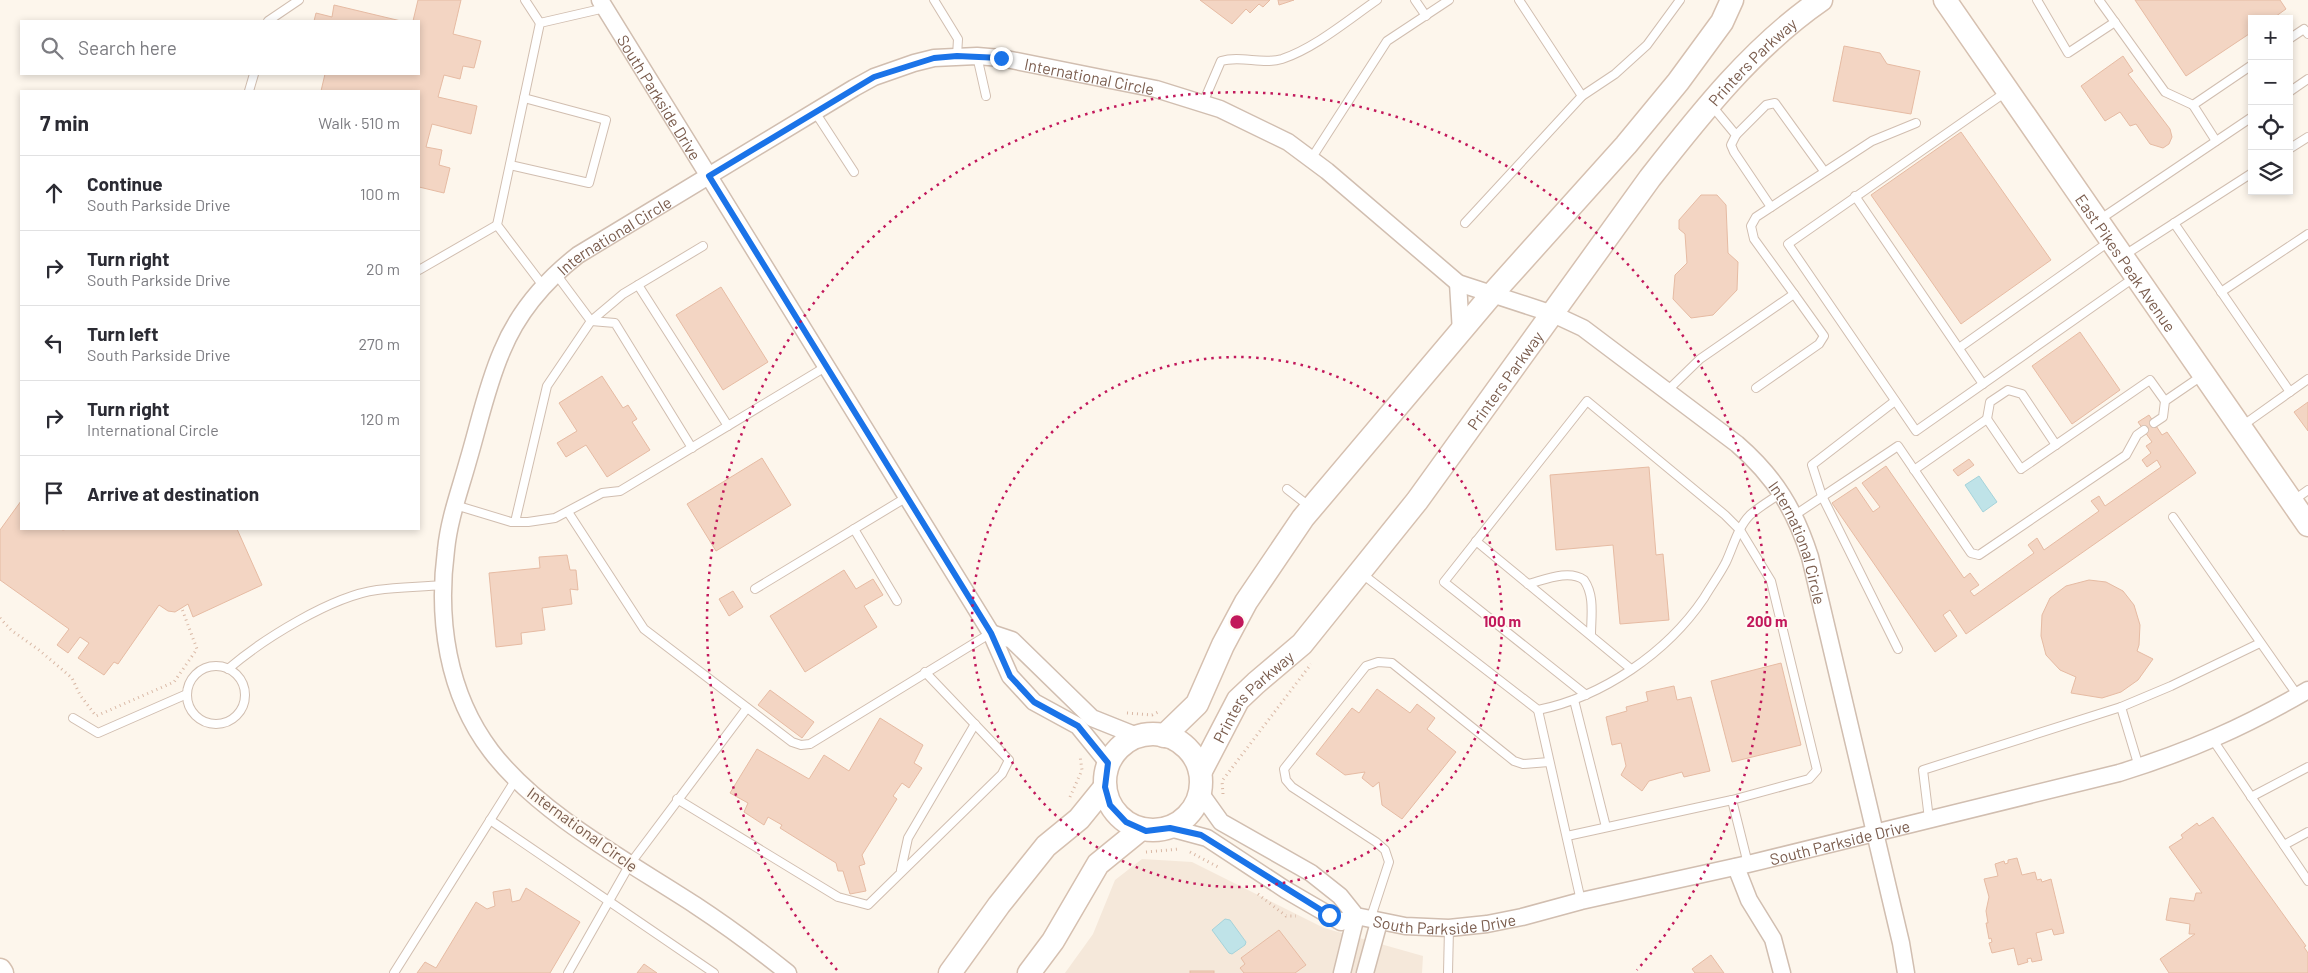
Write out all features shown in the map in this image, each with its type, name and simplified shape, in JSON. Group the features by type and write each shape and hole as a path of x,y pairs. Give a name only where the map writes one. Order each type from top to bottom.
{"main road":[{"path":"1722,22 1732,0"},
{"path":"1164,736 1197,704 1246,602 1312,508 1493,293 1626,146 1678,82 1740,0"},
{"name":"Printers Parkway","path":"1201,771 1238,700 1256,682 1302,644 1360,572 1449,458 1650,178 1710,104 1769,40 1821,0"},
{"name":"East Pikes Peak Avenue","path":"1945,0 2241,427 2300,496 2308,525"},
{"path":"1029,973 1053,941 1098,864 1141,829 1126,822 1110,805 1105,787 1108,763 1124,744 1137,736 1157,733 1175,739 1191,752 1201,771 1201,794"},
{"path":"950,973 999,904 1046,846 1079,819 1105,787"},
{"name":"South Parkside Drive","path":"1141,829 1146,831 1170,828 1190,814 1201,794"}],"street":[{"name":"South Parkside Drive","path":"603,4 991,633 1010,676 1034,702 1078,726 1108,763"},
{"name":"International Circle","path":"788,973 705,912 630,864 541,802 516,779 490,750 457,689 446,645 443,585 446,548 455,505 502,350 527,307 556,274 578,255 854,88 887,72 934,58 977,56 1001,58 1156,89 1203,103 1254,124 1288,142 1311,159 1458,282 1553,314 1583,328 1748,453 1769,475 1795,515 1810,557 1901,943 1906,973"},
{"path":"1458,282 1461,332"},
{"path":"991,633 1012,640 1092,718 1137,736"},
{"name":"South Parkside Drive","path":"1170,828 1207,838 1286,890 1341,922 1368,919 1429,929 1449,928 1505,920 1581,900 1742,865 2139,767 2177,755 2213,740 2250,723 2303,693"},
{"name":"South Parkside Drive","path":"1201,794 1222,822 1311,873 1368,919"},
{"path":"1742,865 1749,900 1773,939 1782,973"},
{"path":"1342,973 1368,919"},
{"path":"1365,973 1368,919"}],"lane":[{"path":"269,20 299,0"},
{"path":"420,269 497,225 540,23 525,0"},
{"path":"934,0 958,39 957,56"},
{"path":"1203,103 1221,61 1232,58 1262,62 1282,59 1321,39 1377,0"},
{"path":"1415,0 1426,16"},
{"path":"1311,159 1387,42 1449,0"},
{"path":"1519,0 1582,96"},
{"path":"1465,223 1582,96 1614,74 1647,45 1680,0"},
{"path":"2037,0 2068,53 2115,22"},
{"path":"2099,0 2165,92 2193,105 2216,141"},
{"path":"540,23 603,4"},
{"path":"2293,36 2304,29 2308,34"},
{"path":"977,56 986,96"},
{"path":"2193,105 2248,68"},
{"path":"249,90 254,75"},
{"path":"2293,89 2308,79"},
{"path":"2008,91 1788,244 1895,401 1916,431 2136,276"},
{"path":"510,165 589,183 606,120 524,98"},
{"path":"1710,104 1736,135"},
{"path":"1771,207 1731,145 1736,135 1766,105 1775,104 1824,171"},
{"path":"814,112 854,172"},
{"path":"2098,221 2248,120"},
{"path":"1756,388 1819,344 1824,336 1754,239 1751,226 1756,217 1872,141 1916,123"},
{"path":"2293,146 2308,137"},
{"path":"1959,348 2117,248 2174,223 2248,176"},
{"path":"1855,196 1983,384"},
{"path":"2174,223 2290,392"},
{"path":"497,225 544,287"},
{"path":"2221,292 2308,234"},
{"path":"515,522 547,386 591,321 623,294 703,246"},
{"path":"556,274 591,321 615,323 692,448"},
{"path":"638,285 728,426"},
{"path":"1667,391 1700,359 1794,294"},
{"path":"455,505 515,522 555,518 602,493 620,491 827,366"},
{"path":"2165,401 2204,374"},
{"path":"2241,427 2308,379"},
{"path":"2056,445 2022,394 2008,390 1990,402 1988,419 2021,469 2056,445 2150,380 2165,401 2163,417 2154,423"},
{"path":"1567,836 1732,800 1809,779 1817,770 1771,580 1740,530 1725,515 1587,401 1444,582 1586,695"},
{"path":"1895,401 1812,465 1822,496 1898,649"},
{"path":"1914,470 1988,419"},
{"path":"1795,515 1898,446 1971,553 1979,555 2126,455 2137,435 2144,430"},
{"path":"1287,489 1312,508"},
{"path":"1538,710 1586,695 1631,669 1657,649 1692,614 1725,564 1740,530 1750,516 1781,493"},
{"path":"755,589 907,497"},
{"path":"568,512 644,630 792,742 801,745 810,744 991,633"},
{"path":"2173,518 2260,643 2303,693"},
{"path":"854,529 897,601"},
{"path":"1476,541 1631,669"},
{"path":"1360,572 1538,710 1581,900"},
{"path":"1528,584 1572,575 1584,580 1590,592 1592,602 1591,635"},
{"path":"228,668 286,627 337,602 375,590 443,585"},
{"path":"1929,819 1923,770 2122,707 2171,686 2260,643"},
{"path":"1368,919 1389,862 1385,850 1376,842 1292,787 1286,780 1284,769 1366,666 1378,662 1392,664 1514,761 1523,764 1550,762"},
{"path":"218,666 228,668 238,676 244,688 241,708 230,720 216,724 204,722 194,714 189,706 187,694 192,678 204,668 218,666"},
{"path":"678,799 838,897 868,905 900,871 1002,774 1009,760 925,672"},
{"path":"73,718 98,733 187,694"},
{"path":"1574,700 1606,827"},
{"path":"2122,707 2139,767"},
{"path":"568,973 630,864 747,708"},
{"path":"900,871 908,838 975,724"},
{"path":"2213,740 2308,881"},
{"path":"2251,797 2308,767"},
{"path":"394,973 516,779"},
{"path":"1732,800 1742,865"},
{"path":"490,820 714,973"},
{"path":"2284,845 2308,832"},
{"path":"1448,973 1449,928"}],"path":[{"path":"0,618 11,630 39,650 72,678 80,695 96,716 174,682 197,650 182,609"},
{"path":"1119,712 1152,715 1166,709"},
{"path":"1067,804 1082,770 1080,755 1076,751"},
{"path":"1140,853 1156,849 1184,849 1221,869"},
{"path":"1256,892 1286,916 1329,915"}],"shaded area":[{"path":"1142,859 1192,862 1324,928 1423,956 1422,973 1065,973 1093,934 1115,880"}],"water":[{"path":"1979,476 1997,502 1983,512 1965,485"},
{"path":"1225,919 1230,920 1246,942 1245,945 1232,954 1229,953 1212,930"}],"building":[{"path":"418,0 461,0 453,34 481,41 474,68 463,66 460,79 444,75 438,97 477,106 471,134 432,124 426,147 442,150 439,165 450,168 444,193 420,187 420,90 321,90 325,75 420,75 420,20 413,20"},
{"path":"1200,0 1270,0 1263,7 1259,4 1250,13 1246,9 1232,24"},
{"path":"1278,0 1294,0 1279,5"},
{"path":"2135,0 2280,0 2286,9 2278,15 2248,15 2248,35 2186,76"},
{"path":"334,5 397,20 314,20 316,13 332,17"},
{"path":"1844,46 1880,53 1887,64 1920,71 1911,114 1833,101"},
{"path":"2123,56 2133,71 2128,74 2170,129 2172,137 2169,144 2163,148 2150,144 2136,124 2130,126 2120,112 2105,121 2081,86"},
{"path":"1961,132 2051,260 1961,324 1871,195"},
{"path":"1701,195 1717,195 1726,205 1728,253 1738,262 1737,290 1713,315 1691,318 1673,299 1675,275 1687,263 1685,234 1679,229 1679,220"},
{"path":"721,287 768,362 723,390 676,315"},
{"path":"2080,332 2120,390 2072,424 2032,366"},
{"path":"602,376 623,408 628,405 637,419 632,422 650,450 607,477 586,445 566,457 557,443 577,431 559,403"},
{"path":"2308,402 2308,431 2294,412"},
{"path":"2149,415 2162,435 2167,432 2196,473 1966,634 1950,610 1943,615 1957,636 1935,652 1832,503 1856,487 1873,512 1880,507 1862,483 1886,466 1964,578 1970,573 1979,585 1970,591 1974,596 2034,553 2028,545 2037,538 2044,550 2099,511 2091,501 2099,496 2105,506 2161,467 2157,460 2147,467 2142,460 2151,453 2146,446 2152,442 2138,422"},
{"path":"762,458 791,505 716,551 687,504"},
{"path":"1969,459 1974,465 1958,476 1953,470"},
{"path":"1649,467 1656,555 1663,554 1669,620 1620,624 1613,545 1556,550 1550,475"},
{"path":"20,502 20,530 237,530 262,585 193,617 188,604 175,612 168,611 159,605 118,664 114,662 104,675 78,658 89,643 80,637 68,653 57,645 69,629 0,580 0,530"},
{"path":"567,555 570,570 576,570 578,590 570,589 572,604 542,608 545,630 521,633 522,644 496,647 489,573 540,568 539,557"},
{"path":"844,570 856,589 873,579 883,595 864,606 877,627 805,672 770,616"},
{"path":"2089,580 2106,582 2123,591 2134,605 2140,625 2137,651 2153,659 2138,680 2121,692 2102,698 2071,693 2076,677 2060,670 2046,655 2041,636 2042,615 2050,598 2066,586"},
{"path":"733,591 743,607 729,616 719,599"},
{"path":"1781,663 1801,745 1732,762 1711,681"},
{"path":"1674,686 1677,700 1691,697 1710,771 1684,777 1682,772 1649,781 1642,791 1621,775 1626,766 1621,743 1612,745 1606,717 1627,711 1626,707 1648,701 1646,692"},
{"path":"1377,689 1410,713 1417,704 1435,718 1427,729 1456,752 1402,819 1382,805 1379,782 1373,787 1362,778 1365,772 1345,775 1316,754 1352,708 1359,713"},
{"path":"770,690 814,722 802,738 758,705"},
{"path":"880,718 923,745 914,763 922,768 909,788 902,783 893,796 897,799 862,855 865,864 859,866 866,891 850,894 843,871 838,871 836,863 780,828 782,825 768,817 764,825 744,812 748,803 730,793 757,749 809,779 824,755 849,771"},
{"path":"2213,817 2306,946 2304,947 2308,953 2308,973 2169,973 2160,959 2195,934 2189,934 2190,924 2166,920 2170,898 2194,901 2196,893 2202,893 2169,847 2183,838 2181,835 2197,823 2199,826"},
{"path":"2017,858 2022,875 2035,872 2037,880 2041,879 2042,882 2051,879 2064,933 2054,935 2052,929 2036,933 2042,960 2032,962 2031,958 2027,959 2028,962 2018,965 2014,948 1992,953 1989,943 1992,942 1991,938 1989,939 1986,923 1988,923 1986,911 1989,897 1984,879 1998,876 1995,864 2004,861 2005,864 2008,863 2008,860"},
{"path":"526,888 580,922 550,973 417,973 425,962 436,968 476,902 487,909 495,906 493,892 510,889 512,902 520,900"},
{"path":"1279,930 1306,965 1295,973 1244,973 1240,968 1245,964 1241,958"},
{"path":"1711,955 1724,973 1695,973 1692,969"},
{"path":"644,964 657,973 637,973"},
{"path":"1190,971 1214,971 1214,973 1190,973"}],"route":[{"path":"1001,58 957,56 934,58 874,77 709,176 991,633 1010,676 1034,702 1078,726 1108,763 1105,787 1110,805 1126,822 1146,831 1170,828 1201,835 1215,842 1286,890 1329,915"}]}
